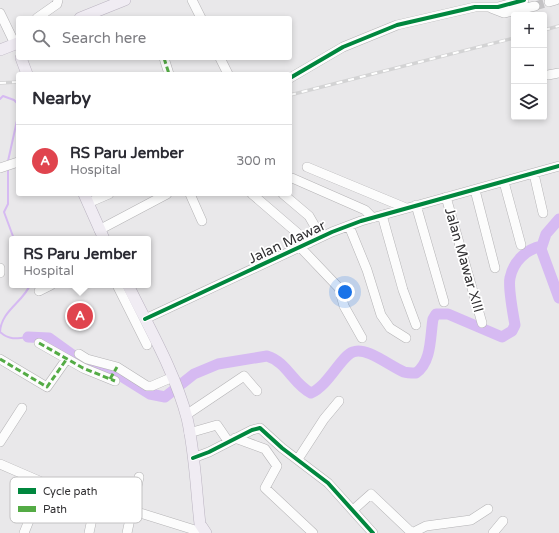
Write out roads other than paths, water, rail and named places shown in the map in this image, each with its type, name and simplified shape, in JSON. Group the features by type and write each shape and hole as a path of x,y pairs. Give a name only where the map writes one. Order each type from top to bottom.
{"main road":[{"path":"85,16 125,0"},
{"path":"1,48 16,46"},
{"path":"22,60 26,72"},
{"path":"86,198 102,235"},
{"path":"130,288 173,378 186,415 193,458 201,532"}],"street":[{"path":"40,16 57,4 58,0"},
{"path":"192,0 200,16"},
{"path":"490,7 524,0"},
{"path":"292,77 343,47 397,25 474,4 490,7 496,11 504,13 535,6"},
{"path":"0,13 16,44"},
{"path":"165,60 168,72"},
{"path":"221,60 227,72"},
{"path":"548,75 559,73"},
{"path":"0,168 15,163"},
{"name":"Jalan Mawar","path":"145,319 321,237 348,226 377,216 559,166"},
{"path":"307,167 406,208"},
{"path":"534,174 543,214"},
{"path":"292,178 377,216 416,325"},
{"path":"504,182 521,245"},
{"path":"475,190 496,268"},
{"path":"86,198 98,196"},
{"path":"102,235 164,196"},
{"path":"191,196 202,221"},
{"path":"254,196 309,243"},
{"path":"285,196 308,216 321,237"},
{"name":"Jalan Mawar XIII","path":"446,197 482,323"},
{"path":"416,205 444,302"},
{"path":"348,226 367,270 380,314 390,328 406,338"},
{"path":"300,247 339,288 344,306 362,338"},
{"path":"0,268 0,273"},
{"path":"39,291 45,288"},
{"path":"118,288 147,345"},
{"path":"39,343 66,360 112,379 117,368"},
{"path":"79,354 87,359 117,368 147,386 152,386 173,378"},
{"path":"0,359 47,387 66,360"},
{"path":"186,415 244,376 257,391"},
{"path":"298,459 324,419 338,401"},
{"path":"0,442 22,408"},
{"path":"189,432 217,425 232,440 265,449 277,466 265,488 313,533"},
{"path":"193,458 209,452 252,430 260,428 282,448 328,483 373,533"},
{"path":"0,464 30,477"},
{"path":"353,510 371,494 412,533 426,526 471,520 488,509"},
{"path":"142,513 201,532"},
{"path":"493,533 503,521"},
{"path":"24,533 28,523"},
{"path":"89,533 91,523"},
{"path":"127,533 129,523"}],"waterway":[{"path":"0,99 3,96 16,102"},
{"path":"8,161 16,125"},
{"path":"8,168 8,204 4,212 13,236"},
{"path":"559,219 546,234 541,249 559,298"},
{"path":"28,337 49,338 85,364 118,374 150,394 165,397 194,374 218,364 267,356 280,363 299,384 311,393 329,378 348,355 358,351 371,354 404,372 416,373 421,368 428,356 433,319 436,314 448,314 502,337 512,331 515,325 510,288 510,278 512,272 521,257 531,250 542,246"},
{"path":"28,288 4,318 0,332 13,338 28,337"}],"tunnel":[{"path":"535,6 549,2"}],"railway":[{"path":"547,29 559,26"},
{"path":"292,94 511,39"},
{"path":"0,83 16,82"}],"place":[{"name":"RS Paru Jember","path":"80,316"}]}
